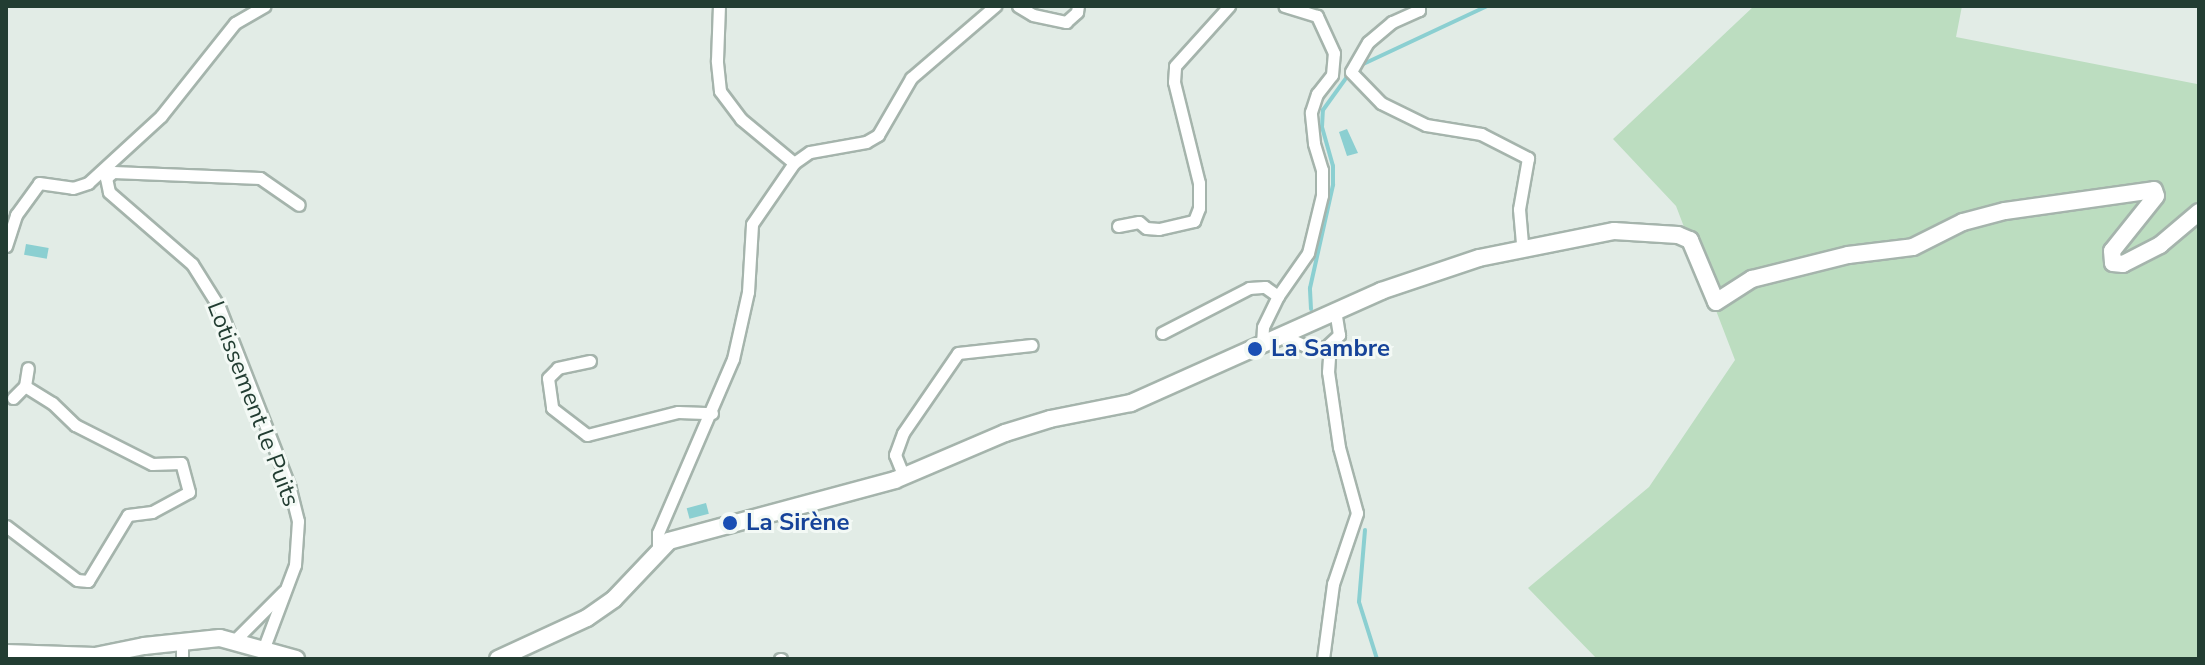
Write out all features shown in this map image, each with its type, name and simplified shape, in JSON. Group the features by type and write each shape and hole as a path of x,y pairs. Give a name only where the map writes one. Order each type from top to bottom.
{"street":[{"path":"6,246 16,215 39,183 73,188 88,183 161,116 235,23 264,6"},
{"path":"719,6 717,60 720,91 741,119 794,163"},
{"path":"658,548 658,533 712,413 739,334 748,292 752,224 760,208 794,163 810,152 866,142 878,135 911,78 995,6"},
{"path":"1018,6 1033,15 1066,22 1077,12 1078,6"},
{"path":"1118,226 1139,222 1146,228 1159,229 1194,221 1199,208 1199,183 1174,82 1175,66 1229,6"},
{"path":"1262,345 1263,327 1278,296 1308,253 1322,195 1322,170 1314,143 1311,112 1317,94 1332,75 1334,53 1317,16 1284,6"},
{"path":"1419,6 1419,10 1392,22 1368,42 1351,72 1381,103 1426,125 1481,134 1528,158 1519,209 1522,246"},
{"name":"Lotissement le Puits","path":"263,650 295,565 298,521 290,488 219,307 192,264 109,192 106,178 113,172 260,178 299,205"},
{"path":"498,659 587,618 614,599 658,548 707,529 904,477 1005,433 1050,419 1131,403 1335,311 1434,272 1522,246 1614,231 1678,235 1690,240 1716,302 1752,279 1848,255 1913,247 1963,222 2005,211 2154,190 2156,196 2112,251 2111,259 2117,265 2160,245 2199,212"},
{"path":"1162,333 1249,288 1265,287 1278,296"},
{"path":"1281,335 1292,342 1312,347 1330,344 1339,335 1335,311"},
{"path":"1323,659 1333,584 1357,513 1339,447 1328,372 1330,344"},
{"path":"904,477 895,455 903,433 958,353 1032,345"},
{"path":"1312,347 1328,372"},
{"path":"590,361 558,368 548,378 552,408 587,435 678,412 712,413"},
{"path":"13,398 25,386 28,368"},
{"path":"6,526 77,580 88,581 128,515 152,512 189,492 181,463 152,464 75,425 52,403 25,386"},
{"path":"235,640 287,588"},
{"path":"6,653 95,656 182,641 235,640 286,658"},
{"path":"182,641 182,659"}],"green space":[{"path":"1754,6 1962,6 1956,37 2197,84 2199,81 2199,659 1597,659 1528,588 1649,487 1735,360 1676,206 1613,139"}],"water":[{"path":"1347,129 1358,153 1347,156 1339,132"},
{"path":"26,244 49,248 47,259 24,255"},
{"path":"706,503 709,514 690,519 687,508"}],"waterway":[{"path":"1359,66 1487,6"},
{"path":"1311,309 1310,288 1333,185 1333,166 1322,127 1323,110 1349,74"},
{"path":"1365,530 1359,602 1377,659"}],"place":[{"name":"La Sambre","path":"1255,349"},
{"name":"La Sirène","path":"730,523"}]}
